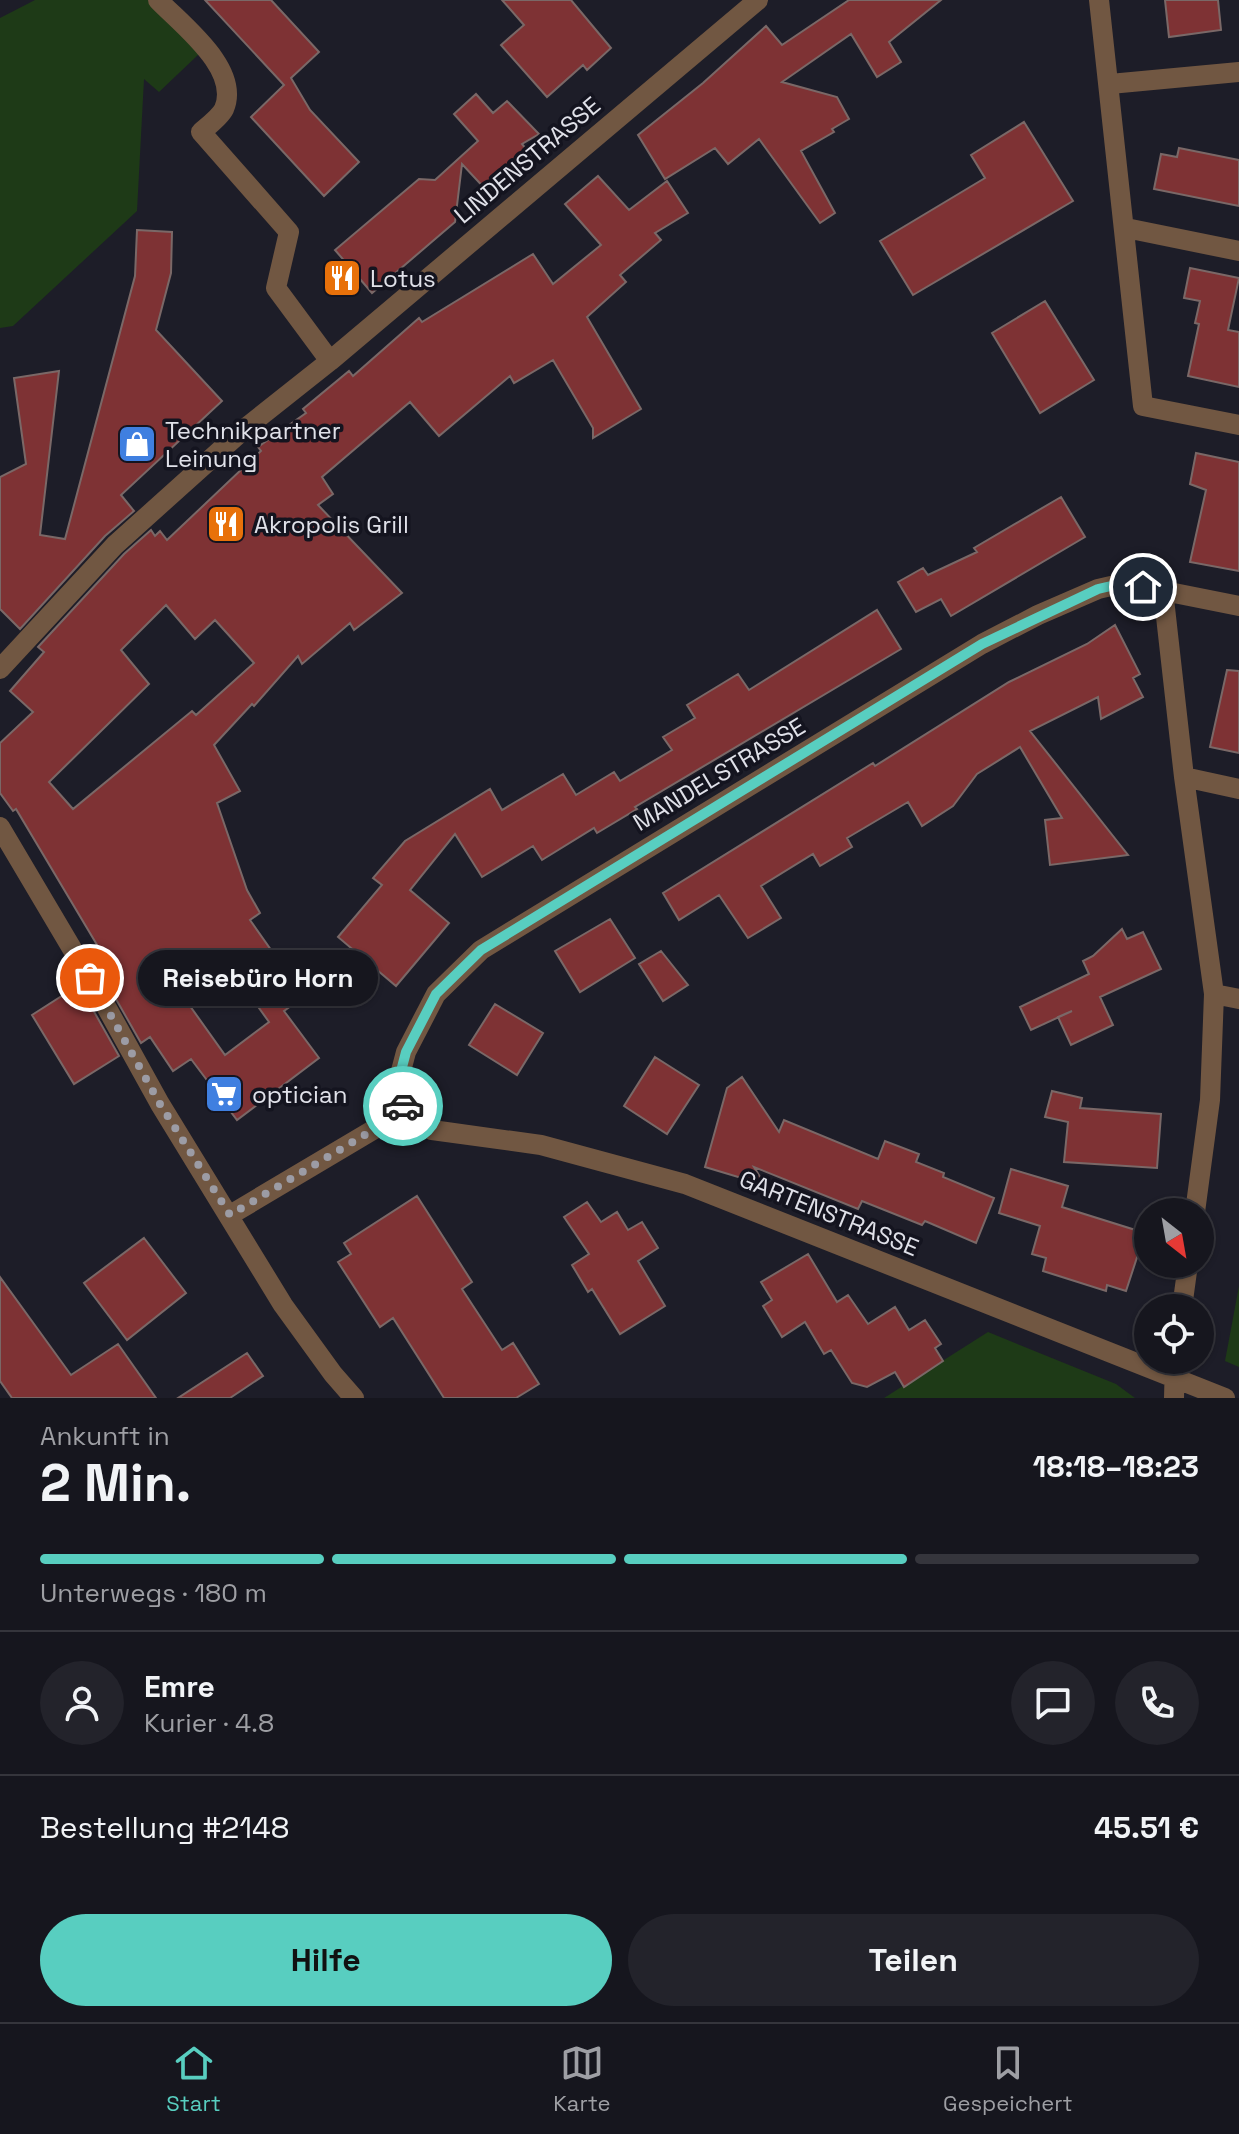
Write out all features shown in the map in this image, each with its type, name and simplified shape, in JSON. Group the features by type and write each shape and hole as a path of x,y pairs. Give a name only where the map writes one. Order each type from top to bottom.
{"street":[{"path":"158,0 220,64 227,83 223,109 201,132 289,232 276,288 330,361"},
{"name":"LINDENSTRASSE","path":"0,669 115,545 243,430 330,361 758,0"},
{"path":"1099,0 1143,406 1239,425"},
{"path":"1110,84 1239,72"},
{"path":"1126,228 1239,251"},
{"name":"MANDELSTRASSE","path":"405,1111 396,1090 406,1052 436,994 481,950 982,644 1098,589 1124,583 1239,606"},
{"path":"1163,590 1184,777 1214,994 1210,1100 1197,1198"},
{"path":"1184,777 1239,789"},
{"path":"0,827 160,1104 283,1305 354,1398"},
{"path":"1214,994 1239,999"},
{"path":"230,1215 405,1111"},
{"name":"GARTENSTRASSE","path":"405,1111 432,1130 541,1145 685,1184 1225,1398"}],"green space":[{"path":"35,0 148,0 199,54 159,92 144,79 137,211 13,326 0,328 0,18"},
{"path":"1239,1286 1239,1367 1225,1361"},
{"path":"988,1332 1116,1384 1135,1398 884,1398"}],"building":[{"path":"205,0 271,0 319,52 291,78 310,110 359,162 324,196 251,117 284,85"},
{"path":"502,0 571,0 611,48 587,70 583,65 547,97 501,45 524,25"},
{"path":"849,0 941,0 889,42 901,62 877,77 851,34 782,82 837,97 849,119 832,129 834,132 801,151 835,213 820,223 759,139 728,164 715,148 665,179 638,135 703,83 766,26 782,45"},
{"path":"1165,0 1218,0 1221,30 1169,37"},
{"path":"476,94 493,113 507,101 539,134 522,144 531,155 489,193 462,164 455,222 372,293 335,250 419,179 435,180 478,141 454,114"},
{"path":"1024,122 1073,201 913,295 880,241 985,178 971,155"},
{"path":"1179,148 1239,160 1239,206 1154,189 1161,154 1177,157"},
{"path":"598,176 629,210 667,181 688,213 655,233 661,240 620,275 626,282 587,317 641,409 593,438 593,428 553,360 514,383 510,376 439,436 410,402 322,477 333,494 318,505 402,593 354,630 350,623 302,664 298,656 214,745 240,791 217,803 247,890 260,913 250,920 302,998 284,1011 319,1058 237,1120 191,1059 173,1071 150,1037 141,1043 100,971 109,965 16,809 13,811 0,793 0,743 33,712 10,691 44,652 38,647 124,554 151,530 155,536 160,531 167,540 261,451 258,447 306,413 303,409 349,371 353,376 419,318 422,322 533,254 553,284 601,245 565,204","holes":["166,605 195,639 215,620 254,663 196,715 192,711 73,809 49,782 149,684 121,650","221,955 269,1022 225,1055 175,985"]},
{"path":"137,230 172,232 171,273 156,330 222,401 121,495 134,511 105,536 20,629 0,609 0,477 26,464 14,378 59,371 40,535 65,539 135,276"},
{"path":"1190,268 1239,278 1228,330 1239,332 1239,387 1188,376 1199,324 1195,323 1200,301 1184,298"},
{"path":"1045,301 1094,380 1040,413 992,333"},
{"path":"1196,453 1239,462 1239,571 1190,562 1206,490 1190,484"},
{"path":"1061,497 1085,537 951,616 941,599 916,612 898,582 923,568 928,575 977,552 974,548"},
{"path":"877,610 901,649 635,807 637,809 597,833 594,828 542,860 533,846 482,877 455,834 410,890 449,923 396,986 338,937 382,885 373,878 405,841 490,789 502,810 563,774 576,795 614,772 620,781 672,750 663,737 695,718 687,705 738,674 749,690"},
{"path":"1115,625 1140,674 1133,678 1143,697 1101,719 1098,697 1030,731 1128,855 1050,865 1045,820 1062,818 1020,747 977,774 953,806 922,826 908,802 847,838 852,847 820,866 813,854 761,886 781,918 748,938 719,895 679,920 663,893 1009,682 1087,644"},
{"path":"1227,670 1239,671 1239,753 1210,747"},
{"path":"610,919 635,958 580,992 555,951"},
{"path":"1122,929 1127,939 1143,932 1161,969 1100,997 1113,1025 1071,1045 1058,1017 1031,1030 1020,1007 1089,974 1083,961 1093,956"},
{"path":"661,951 688,985 663,1001 639,964"},
{"path":"79,985 119,1056 74,1084 32,1015"},
{"path":"495,1004 543,1033 517,1075 469,1045"},
{"path":"655,1057 699,1085 667,1134 624,1106"},
{"path":"742,1077 779,1132 784,1120 878,1159 885,1141 919,1154 916,1162 944,1173 943,1177 994,1198 976,1243 925,1221 922,1225 862,1201 858,1209 754,1167 765,1185 705,1167 727,1088"},
{"path":"1052,1091 1082,1098 1080,1108 1161,1114 1157,1168 1064,1162 1068,1122 1045,1117"},
{"path":"1011,1169 1068,1186 1062,1207 1134,1230 1134,1267 1126,1291 1107,1285 1106,1291 1043,1271 1046,1258 1032,1254 1040,1226 999,1213"},
{"path":"417,1196 472,1282 462,1289 502,1350 513,1343 539,1384 516,1398 444,1398 393,1318 380,1327 338,1262 351,1254 344,1243"},
{"path":"587,1202 601,1222 617,1212 628,1230 642,1222 658,1248 638,1261 665,1306 620,1334 592,1289 588,1292 572,1265 589,1254 564,1217"},
{"path":"144,1238 186,1293 127,1340 84,1283"},
{"path":"808,1254 837,1302 848,1295 868,1324 895,1307 909,1330 925,1320 941,1344 935,1348 943,1361 904,1387 895,1372 867,1387 852,1383 831,1350 824,1354 805,1322 782,1337 763,1306 772,1300 761,1282"},
{"path":"0,1277 71,1375 118,1344 156,1398 12,1398 0,1381"},
{"path":"247,1353 263,1376 230,1398 178,1398"}],"way so far":[{"path":"90,978 160,1104 230,1215 405,1111 403,1106"}],"place":[{"name":"Lotus","path":"342,278"},
{"name":"Technikpartner Leinung","path":"137,444"},
{"name":"Akropolis Grill","path":"226,524"},
{"name":"Reisebüro Horn","path":"90,978"},
{"name":"optician","path":"224,1094"}],"route":[{"path":"403,1106 396,1090 406,1052 436,994 481,950 982,644 1098,589 1124,583 1143,587"}]}
